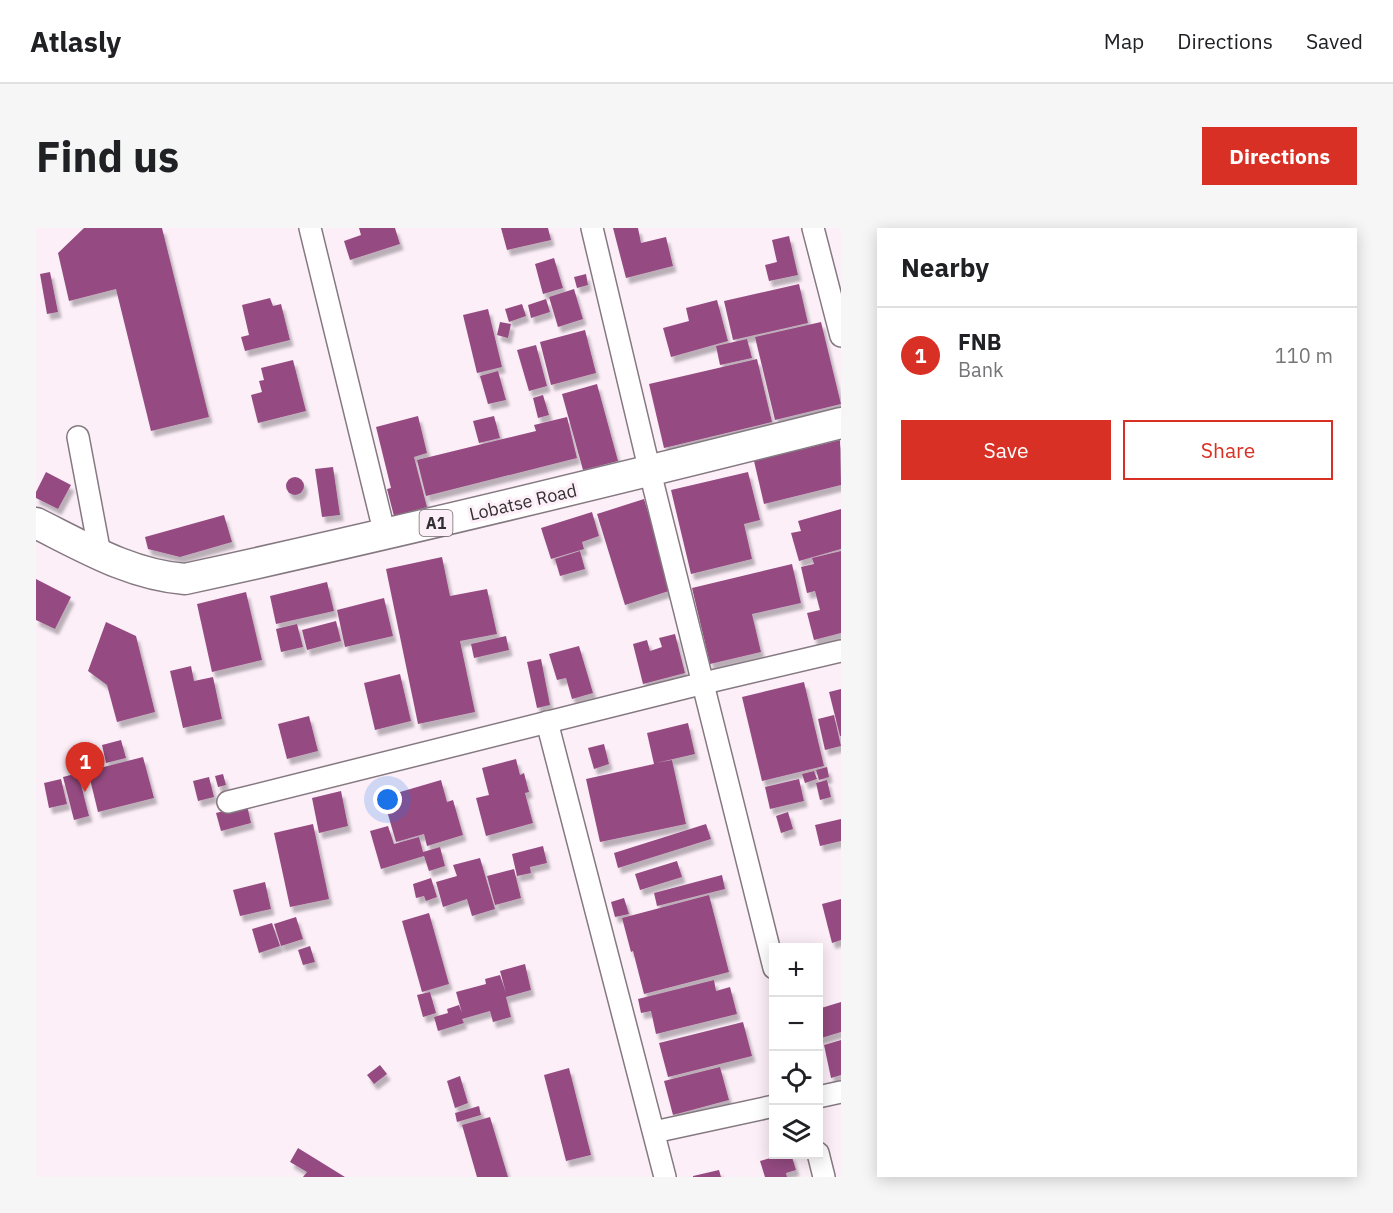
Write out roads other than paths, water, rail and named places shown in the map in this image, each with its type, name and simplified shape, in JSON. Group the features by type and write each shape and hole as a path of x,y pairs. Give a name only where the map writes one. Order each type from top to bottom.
{"highway":[{"name":"Lobatse Road","path":"36,523 141,572 185,579 385,535 650,472 841,423"}],"street":[{"path":"310,228 385,535"},
{"path":"592,228 650,472 769,948"},
{"path":"813,228 841,336"},
{"path":"78,437 100,554"},
{"path":"228,802 841,651"},
{"path":"547,722 665,1177"},
{"path":"823,1096 841,1092"},
{"path":"654,1132 769,1107"},
{"path":"820,1159 824,1177"}],"place":[{"name":"FNB","path":"85,792"}]}
